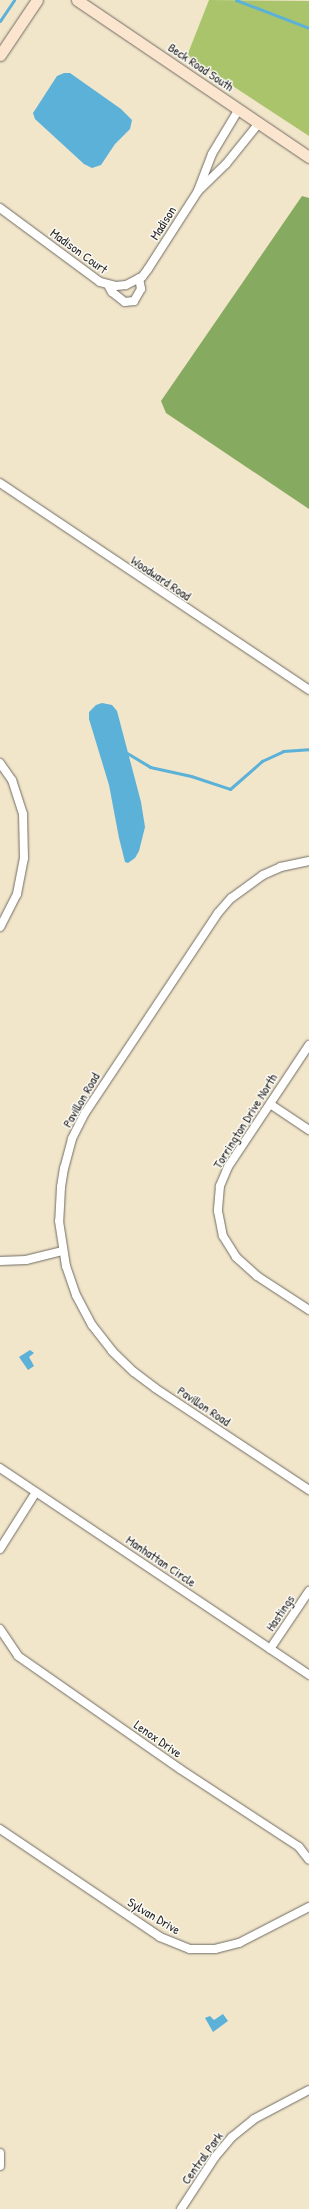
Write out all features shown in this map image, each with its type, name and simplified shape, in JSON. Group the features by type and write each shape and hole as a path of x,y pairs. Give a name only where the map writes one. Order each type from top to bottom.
{"main road":[{"path":"0,55 37,0"},
{"name":"Beck Road South","path":"76,0 309,157"}],"street":[{"name":"Madison","path":"148,269 198,191 212,154 238,109"},
{"name":"Madison","path":"198,191 226,164 259,123"},
{"name":"Madison Court","path":"0,208 100,282 108,285 126,285 139,278 148,269"},
{"path":"108,285 112,292 125,302 134,301 141,289 139,278"},
{"name":"Woodward Road","path":"0,483 309,690"},
{"path":"0,764 12,780 23,814 24,858 17,894 0,927"},
{"name":"Pavillon Road","path":"309,861 281,867 263,875 231,898 218,913 92,1101 72,1139 64,1168 59,1208 63,1251 71,1282 83,1309 101,1337 122,1361 155,1388 309,1490"},
{"name":"Torrington Drive North","path":"309,1045 224,1175 218,1200 218,1216 223,1236 239,1261 257,1276 309,1310"},
{"path":"270,1104 309,1130"},
{"path":"0,1261 26,1260 63,1251"},
{"name":"Manhattan Circle","path":"0,1468 309,1675"},
{"path":"0,1549 36,1492"},
{"name":"Hastings","path":"270,1649 309,1591"},
{"name":"Lenox Drive","path":"0,1629 18,1656 180,1769 298,1847 309,1860"},
{"name":"Sylvan Drive","path":"0,1829 160,1937 190,1949 215,1949 239,1943 309,1907"},
{"name":"Central Park","path":"181,2209 215,2157 232,2137 254,2118 309,2090"},
{"path":"0,2154 0,2166"}],"green space":[{"path":"209,0 309,1 309,136 187,56"},
{"path":"302,196 309,198 309,509 166,413 161,401"}],"water":[{"path":"64,73 70,73 121,109 132,120 130,129 115,144 101,165 92,168 84,164 35,119 33,113 57,76"},
{"path":"102,703 112,705 117,711 141,802 145,827 139,851 135,858 128,863 125,862 109,785 89,719 89,712 96,705"},
{"path":"30,1350 34,1353 29,1357 34,1366 28,1370 19,1357"},
{"path":"223,2014 228,2021 213,2032 205,2018 210,2016 214,2020"}],"waterway":[{"path":"0,21 14,0"},
{"path":"236,0 309,28"},
{"path":"127,753 150,767 191,776 230,789 262,761 283,751 309,749"}]}
